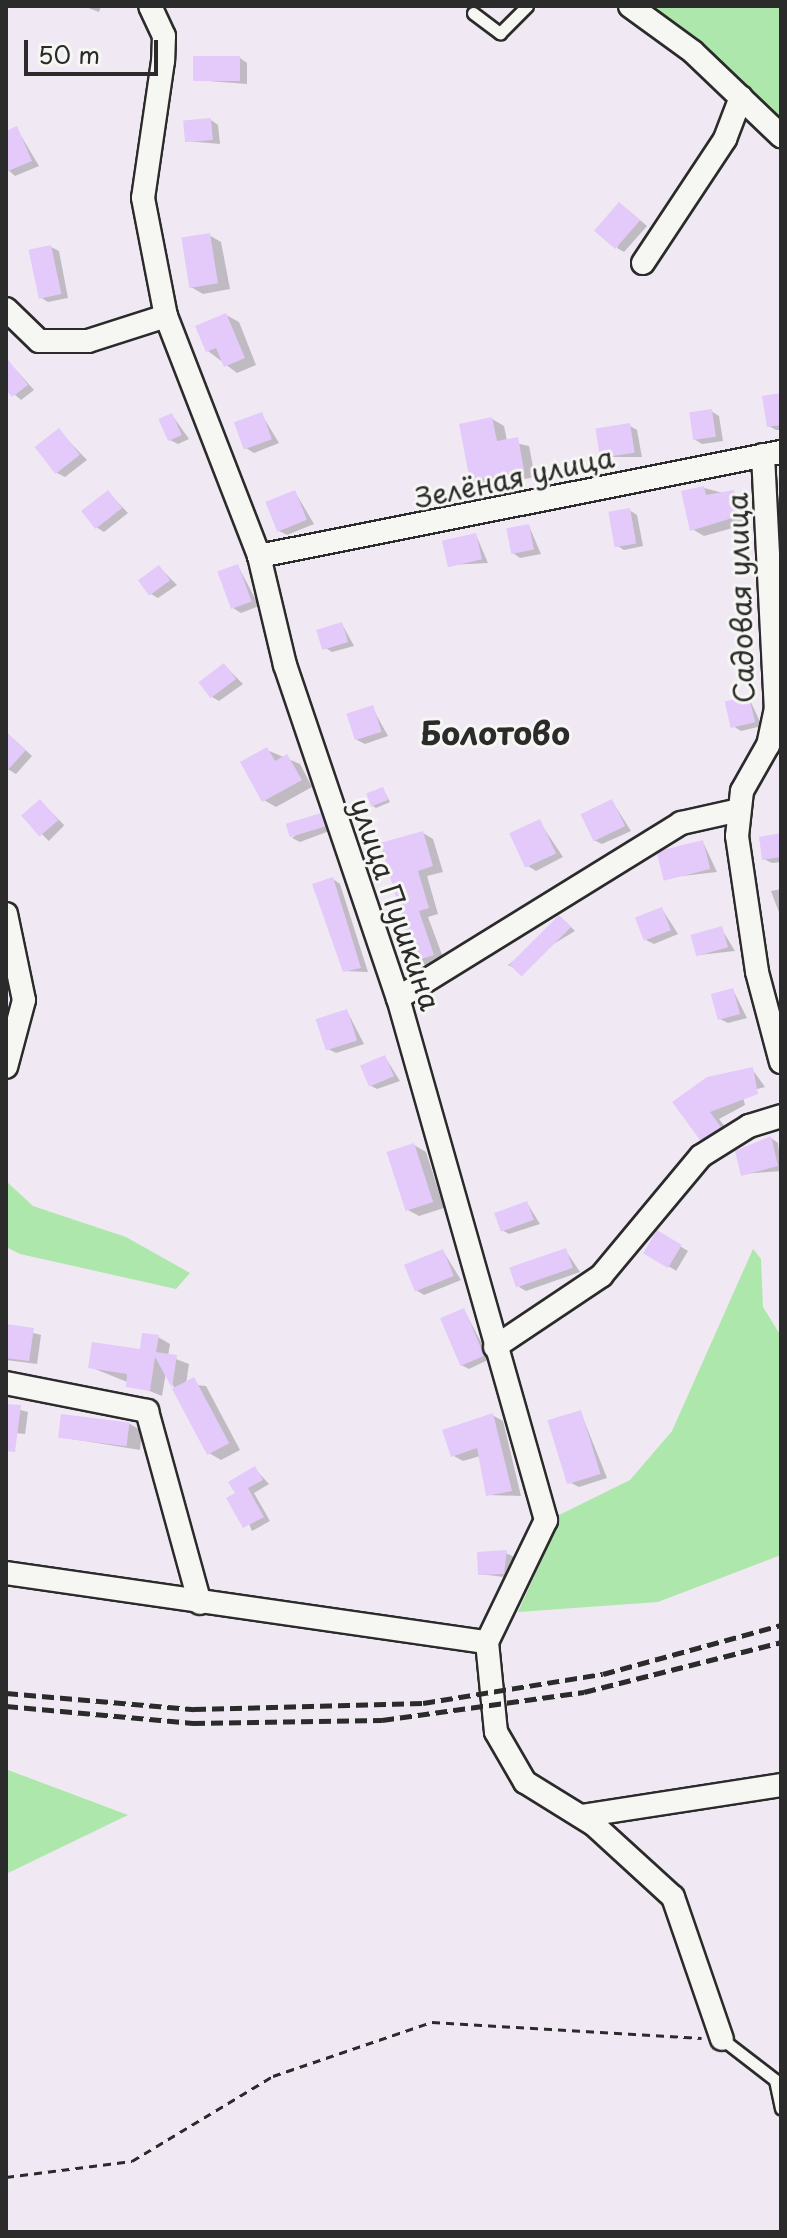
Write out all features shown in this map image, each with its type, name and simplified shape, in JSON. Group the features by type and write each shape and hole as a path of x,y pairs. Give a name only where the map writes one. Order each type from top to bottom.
{"street":[{"name":"улица Пушкина","path":"150,6 164,36 143,198 166,316 259,556 285,665 398,998 546,1520 487,1642"},
{"path":"630,6 741,97 781,136"},
{"path":"643,263 725,139 741,97"},
{"path":"6,309 39,341 88,341 166,316"},
{"name":"Зелёная улица","path":"259,556 772,454"},
{"name":"Садовая улица","path":"772,454 776,708 739,810 757,972 781,1062"},
{"path":"398,998 681,823 739,810"},
{"path":"6,914 24,1000 6,1067"},
{"path":"495,1347 601,1276 701,1156 749,1126 781,1116"},
{"path":"6,1383 147,1411 200,1603"},
{"path":"6,1573 487,1642 496,1732 511,1769 581,1816 673,1897 722,2039"},
{"path":"581,1816 781,1785"}],"lane":[{"path":"473,13 500,33 527,6"},
{"path":"722,2039 775,2080 781,2108"}],"path":[{"path":"6,2177 132,2161 273,2076 432,2022 722,2039"}],"green space":[{"path":"634,6 781,6 781,136"},
{"path":"6,1181 33,1206 126,1237 190,1273 176,1289 20,1254 6,1247"},
{"path":"753,1249 761,1259 763,1307 781,1336 781,1555 658,1602 518,1612 545,1553 551,1519 630,1480 672,1431"},
{"path":"6,1768 8,1770 128,1815 6,1874"}],"building":[{"path":"193,56 240,56 240,81 193,81"},
{"path":"211,118 213,140 185,142 183,120"},
{"path":"17,126 32,161 6,172 6,131"},
{"path":"619,202 640,220 615,249 594,231"},
{"path":"210,233 218,283 189,288 181,238"},
{"path":"51,245 61,294 39,299 29,250"},
{"path":"226,313 245,358 224,367 216,348 206,352 195,326"},
{"path":"6,357 28,385 12,397 6,390"},
{"path":"781,393 781,425 767,427 762,396"},
{"path":"712,409 716,437 693,440 689,412"},
{"path":"262,412 272,439 244,450 234,422"},
{"path":"172,413 182,435 168,441 158,419"},
{"path":"492,417 497,441 518,437 524,470 470,481 459,424"},
{"path":"630,423 635,453 600,458 595,428"},
{"path":"59,428 80,455 56,474 35,447"},
{"path":"704,486 706,495 734,490 739,516 690,531 681,491"},
{"path":"108,490 122,508 95,529 81,511"},
{"path":"295,490 307,520 277,532 265,502"},
{"path":"630,508 636,543 615,547 608,512"},
{"path":"529,524 534,550 511,554 506,528"},
{"path":"476,533 482,559 448,567 442,541"},
{"path":"238,564 252,602 231,609 217,572"},
{"path":"159,565 170,580 149,596 138,580"},
{"path":"342,622 348,642 322,650 316,630"},
{"path":"224,663 236,679 210,698 198,682"},
{"path":"749,696 755,722 731,728 725,702"},
{"path":"373,705 382,732 355,740 346,714"},
{"path":"6,732 26,750 6,772"},
{"path":"267,747 275,761 287,754 302,780 262,802 240,762"},
{"path":"383,787 388,800 371,807 366,793"},
{"path":"40,799 58,820 40,837 21,815"},
{"path":"612,799 625,826 594,841 581,814"},
{"path":"321,813 325,826 290,837 286,824"},
{"path":"540,819 556,853 525,868 509,833"},
{"path":"423,831 433,866 418,871 429,908 419,911 434,955 415,961 380,843"},
{"path":"781,833 781,857 762,860 759,837"},
{"path":"703,840 710,869 664,881 656,852"},
{"path":"333,877 361,968 343,972 312,884"},
{"path":"662,907 671,930 644,941 635,917"},
{"path":"559,915 571,927 522,977 510,964"},
{"path":"722,926 728,947 696,956 690,935"},
{"path":"733,988 740,1014 718,1020 711,994"},
{"path":"347,1009 357,1040 326,1051 316,1019"},
{"path":"385,1055 394,1076 369,1087 360,1066"},
{"path":"753,1067 758,1094 710,1112 721,1127 700,1140 672,1102 707,1077"},
{"path":"771,1136 778,1166 741,1176 735,1151"},
{"path":"414,1143 433,1202 406,1211 386,1152"},
{"path":"527,1201 534,1220 501,1232 494,1213"},
{"path":"657,1230 682,1245 668,1268 643,1253"},
{"path":"566,1248 573,1268 516,1287 509,1268"},
{"path":"443,1249 454,1276 415,1292 404,1265"},
{"path":"464,1308 484,1356 460,1366 440,1318"},
{"path":"6,1324 34,1328 29,1361 6,1358"},
{"path":"142,1333 159,1335 156,1352 177,1355 172,1388 155,1357 150,1391 126,1387 127,1374 88,1368 92,1342 140,1349"},
{"path":"194,1377 229,1443 207,1455 172,1389"},
{"path":"6,1404 21,1405 15,1452 6,1451"},
{"path":"581,1410 601,1474 567,1484 548,1420"},
{"path":"493,1413 512,1491 486,1496 477,1448 451,1457 442,1430"},
{"path":"61,1414 129,1422 127,1446 58,1438"},
{"path":"255,1466 263,1480 248,1488 264,1517 243,1528 226,1498 235,1493 228,1482"},
{"path":"507,1550 504,1574 478,1575 477,1552"}],"railway":[{"path":"6,1693 194,1709 423,1703 603,1674 781,1625"},
{"path":"6,1706 193,1723 382,1720 584,1692 781,1642"}],"district":[{"name":"Болотово","path":"495,732"}]}
